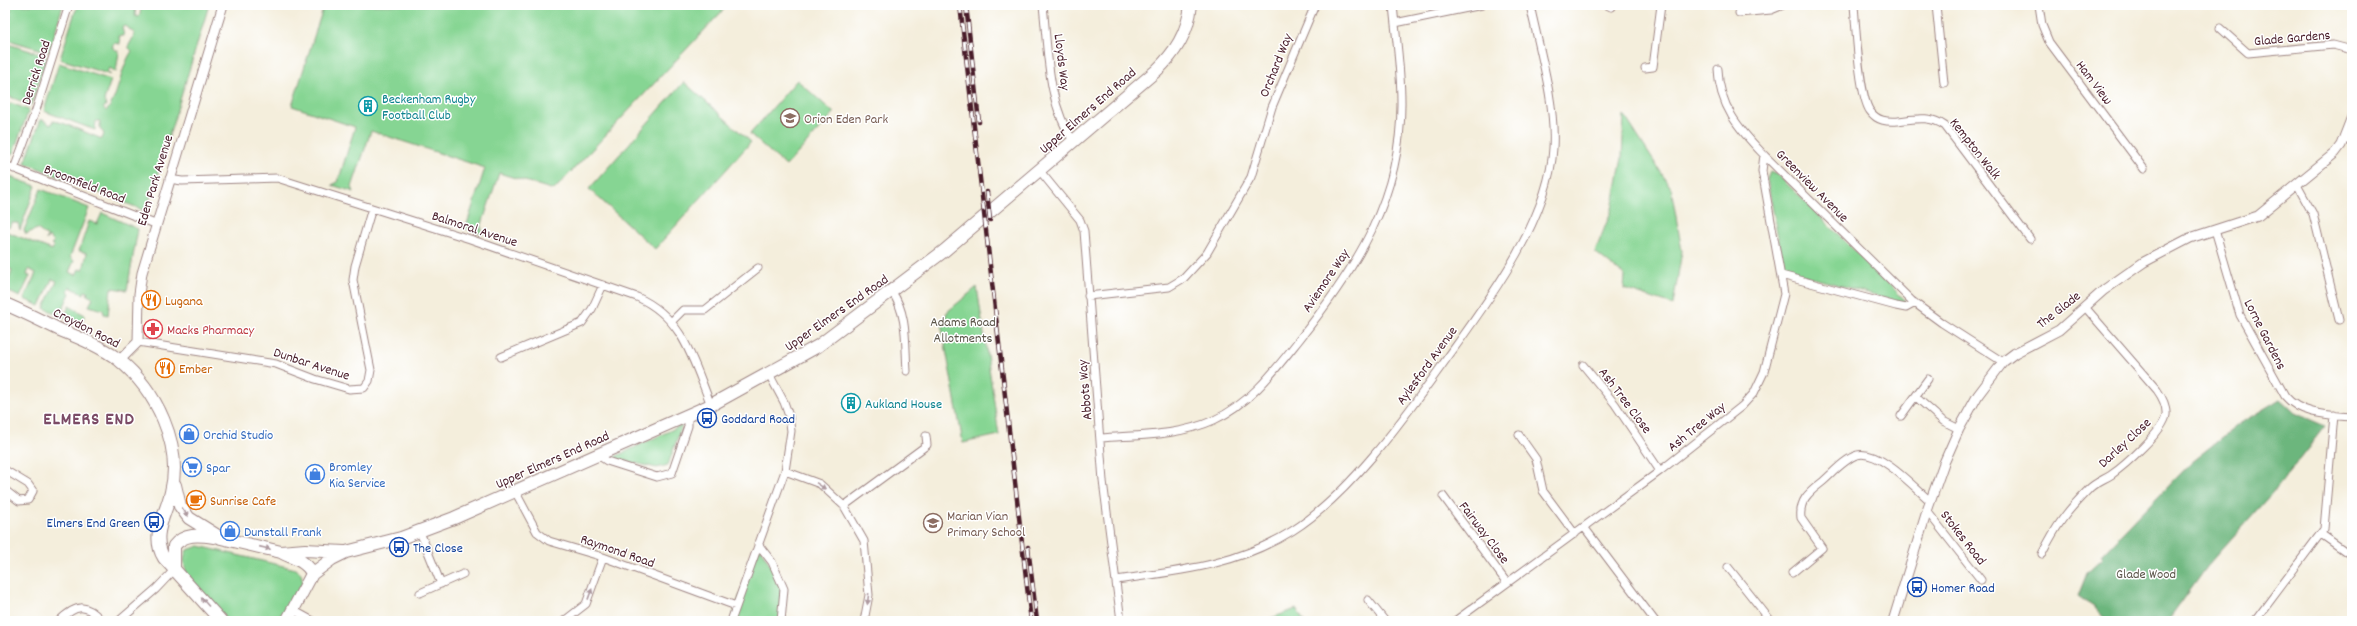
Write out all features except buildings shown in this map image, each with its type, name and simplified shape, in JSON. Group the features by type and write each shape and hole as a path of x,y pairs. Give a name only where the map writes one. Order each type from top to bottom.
{"main road":[{"name":"Upper Elmers End Road","path":"346,552 395,540 420,532 688,416 769,374 818,346 892,292 1040,171 1172,54 1184,33 1191,5"},
{"name":"Croydon Road","path":"5,304 93,345 120,360 142,385 163,417 170,440 174,476 168,502 159,526 157,540 161,553 221,621"},
{"path":"174,476 178,499 184,512 197,525 221,538"},
{"path":"174,568 174,546 183,537 198,535 221,538 281,552 303,555 346,552"},
{"path":"290,616 312,574 332,558 346,552"},
{"path":"303,555 312,574"}],"street":[{"name":"Derrick Road","path":"14,169 36,110 69,5"},
{"name":"Eden Park Avenue","path":"138,342 140,286 155,224 223,5"},
{"name":"Lloyds Way","path":"1043,5 1054,98 1068,133 1074,142"},
{"name":"Orchard Way","path":"1088,296 1162,289 1175,284 1184,278 1212,246 1251,177 1277,93 1315,5"},
{"name":"Aviemore Way","path":"1101,438 1169,432 1215,420 1232,410 1260,386 1323,308 1372,230 1392,180 1400,129 1401,102 1393,5"},
{"path":"1395,23 1482,5"},
{"name":"Aylesford Avenue","path":"1116,580 1212,566 1246,553 1292,531 1319,511 1404,419 1498,285 1518,250 1539,206 1551,165 1553,147 1549,97 1530,5"},
{"path":"1644,68 1653,68 1661,5"},
{"path":"1739,13 1771,10 1783,5"},
{"name":"Kempton Walk","path":"1854,5 1864,96 1871,113 1885,121 1925,118 1936,120 1945,126 2030,239"},
{"path":"1936,5 1944,83"},
{"name":"Ham View","path":"2039,5 2042,26 2049,42 2144,169"},
{"name":"Glade Gardens","path":"2220,28 2248,53 2333,45 2352,50"},
{"name":"Greenview Avenue","path":"1718,69 1721,93 1726,106 1764,155 1915,303 2003,362"},
{"name":"The Glade","path":"1893,621 1930,501 1959,429 1984,384 2003,362 2015,353 2055,332 2108,287 2144,262 2176,244 2258,216 2335,153 2348,140 2352,117"},
{"name":"Ash Tree Way","path":"1454,621 1660,471 1742,406 1757,389 1764,372 1783,299 1781,275 1762,170 1764,155"},
{"name":"Broomfield Road","path":"5,165 155,224"},
{"name":"Abbots Way","path":"1040,171 1082,225 1105,496 1121,621"},
{"name":"Balmoral Avenue","path":"169,179 182,181 277,178 603,285 647,302 672,321 683,340 711,405"},
{"path":"2297,185 2313,214 2340,320"},
{"name":"Dunbar Avenue","path":"138,342 276,364 342,387 354,390 364,388 369,381 371,370 353,280 355,266 372,208"},
{"name":"Lorne Gardens","path":"2215,230 2240,315 2280,389 2289,400 2303,409 2352,417"},
{"path":"672,321 683,310 705,310 758,268"},
{"path":"1781,275 1896,306 1906,308 1915,303"},
{"path":"501,357 582,323 592,309 603,285"},
{"path":"892,292 900,303 903,314 907,371"},
{"name":"Darley Close","path":"2042,554 2064,514 2091,486 2114,472 2151,437 2162,426 2166,414 2164,403 2156,390 2085,307"},
{"path":"120,360 138,342"},
{"name":"Ash Tree Close","path":"1583,365 1615,404 1660,471"},
{"path":"731,621 785,471 791,431 789,416 784,402 769,374"},
{"path":"1901,416 1928,379"},
{"path":"1916,397 1942,421 1959,429"},
{"path":"2255,621 2321,534 2326,519 2334,415"},
{"path":"598,455 606,461 657,477 672,474 688,426 688,416"},
{"path":"1519,435 1536,459 1543,491 1575,534"},
{"path":"844,506 927,444 926,436"},
{"path":"1792,573 1822,548 1801,518 1803,501 1811,491 1853,457 1862,455 1877,457 1930,501"},
{"path":"5,470 28,484 32,491 28,500 19,501 5,490"},
{"path":"785,471 820,484 844,506 864,541 869,595 864,621"},
{"name":"Raymond Road","path":"515,491 537,532 549,541 603,557 736,606"},
{"name":"Fairway Close","path":"1443,496 1507,583"},
{"name":"Stokes Road","path":"1927,511 1981,580"},
{"path":"1584,527 1655,621"},
{"path":"420,532 441,584"},
{"path":"2321,534 2352,556"},
{"path":"758,544 772,562 784,588 781,621"},
{"path":"564,621 586,604 603,557"},
{"path":"1728,567 1771,621"},
{"path":"119,621 156,590 174,568"},
{"path":"420,594 463,574"},
{"path":"1368,600 1385,621"},
{"path":"60,621 70,611 82,608 94,611 102,621"},
{"path":"290,616 313,621"}],"green space":[{"path":"8,5 63,5 49,52 5,39 5,30 11,16 5,13 12,10"},
{"path":"79,5 136,5 135,16 139,17 142,5 209,5 148,205 143,210 25,163 41,119 51,125 53,121 63,123 102,139 104,134 100,128 100,121 96,121 95,130 44,111 59,63 111,80 104,100 106,106 103,108 106,111 110,106 132,51 128,47 135,34 126,26 122,27 124,36 119,36 120,44 114,43 112,47 119,52 116,72 110,68 107,71 111,75 60,59 75,12"},
{"path":"324,5 728,5 554,190 499,173 481,227 483,234 461,227 467,224 485,168 371,131 352,187 354,192 332,185 338,182 355,127 292,106"},
{"path":"5,43 47,56 31,105 5,95"},
{"path":"797,80 834,113 786,166 750,134"},
{"path":"684,82 751,142 655,249 589,189"},
{"path":"11,103 29,110 13,153 5,156 5,110"},
{"path":"1624,115 1671,188 1682,251 1673,305 1624,289 1625,276 1595,252 1612,209 1622,158"},
{"path":"1770,172 1778,175 1905,300 1905,303 1787,271 1783,264 1767,179"},
{"path":"5,175 36,186 20,230 18,223 11,223 9,228 5,224"},
{"path":"41,189 89,208 70,257 74,261 69,272 76,275 79,269 83,270 87,253 79,251 89,221 97,224 102,213 138,229 127,290 111,288 108,315 104,314 103,310 89,306 93,298 87,295 88,292 85,291 84,294 70,287 68,291 70,293 60,315 44,308 57,281 52,279 40,306 24,299 36,273 29,269 27,275 30,276 20,297 5,290 12,270 8,268 5,276 5,231 52,250 54,246 51,245 54,242 49,237 46,240 47,236 37,229 26,234 24,230"},
{"name":"Adams Road Allotments","path":"977,287 999,435 963,443 942,328 947,312"},
{"path":"69,306 85,315 80,324 64,317"},
{"name":"Glade Wood","path":"2280,399 2295,413 2325,426 2272,493 2206,567 2167,621 2107,621 2095,608 2078,596 2087,573 2103,558 2101,555 2190,463 2239,424"},
{"path":"682,425 668,465 657,468 612,458"},
{"path":"758,544 784,589 781,621 731,621"},
{"path":"199,546 296,569 301,573 303,583 282,621 227,621 196,588 185,569 184,559 187,550"},
{"path":"1296,609 1304,621 1263,621"}],"railway":[{"path":"960,5 1031,621"},
{"path":"966,5 979,122"},
{"path":"987,192 990,220"},
{"path":"1028,547 1037,621"}],"place":[{"name":"Beckenham Rugby Football Club","path":"368,106"},
{"name":"Orion Eden Park","path":"790,118"},
{"name":"Lugana","path":"151,300"},
{"name":"Macks Pharmacy","path":"153,329"},
{"name":"Ember","path":"165,368"},
{"name":"Aukland House","path":"851,403"},
{"name":"Goddard Road","path":"707,418"},
{"name":"Orchid Studio","path":"189,434"},
{"name":"Spar","path":"192,467"},
{"name":"Bromley Kia Service","path":"315,474"},
{"name":"Sunrise Cafe","path":"196,500"},
{"name":"Elmers End Green","path":"154,522"},
{"name":"Marian Vian Primary School","path":"933,523"},
{"name":"Dunstall Frank","path":"230,531"},
{"name":"The Close","path":"399,547"},
{"name":"Homer Road","path":"1917,587"}],"district":[{"name":"ELMERS END","path":"89,418"}]}
